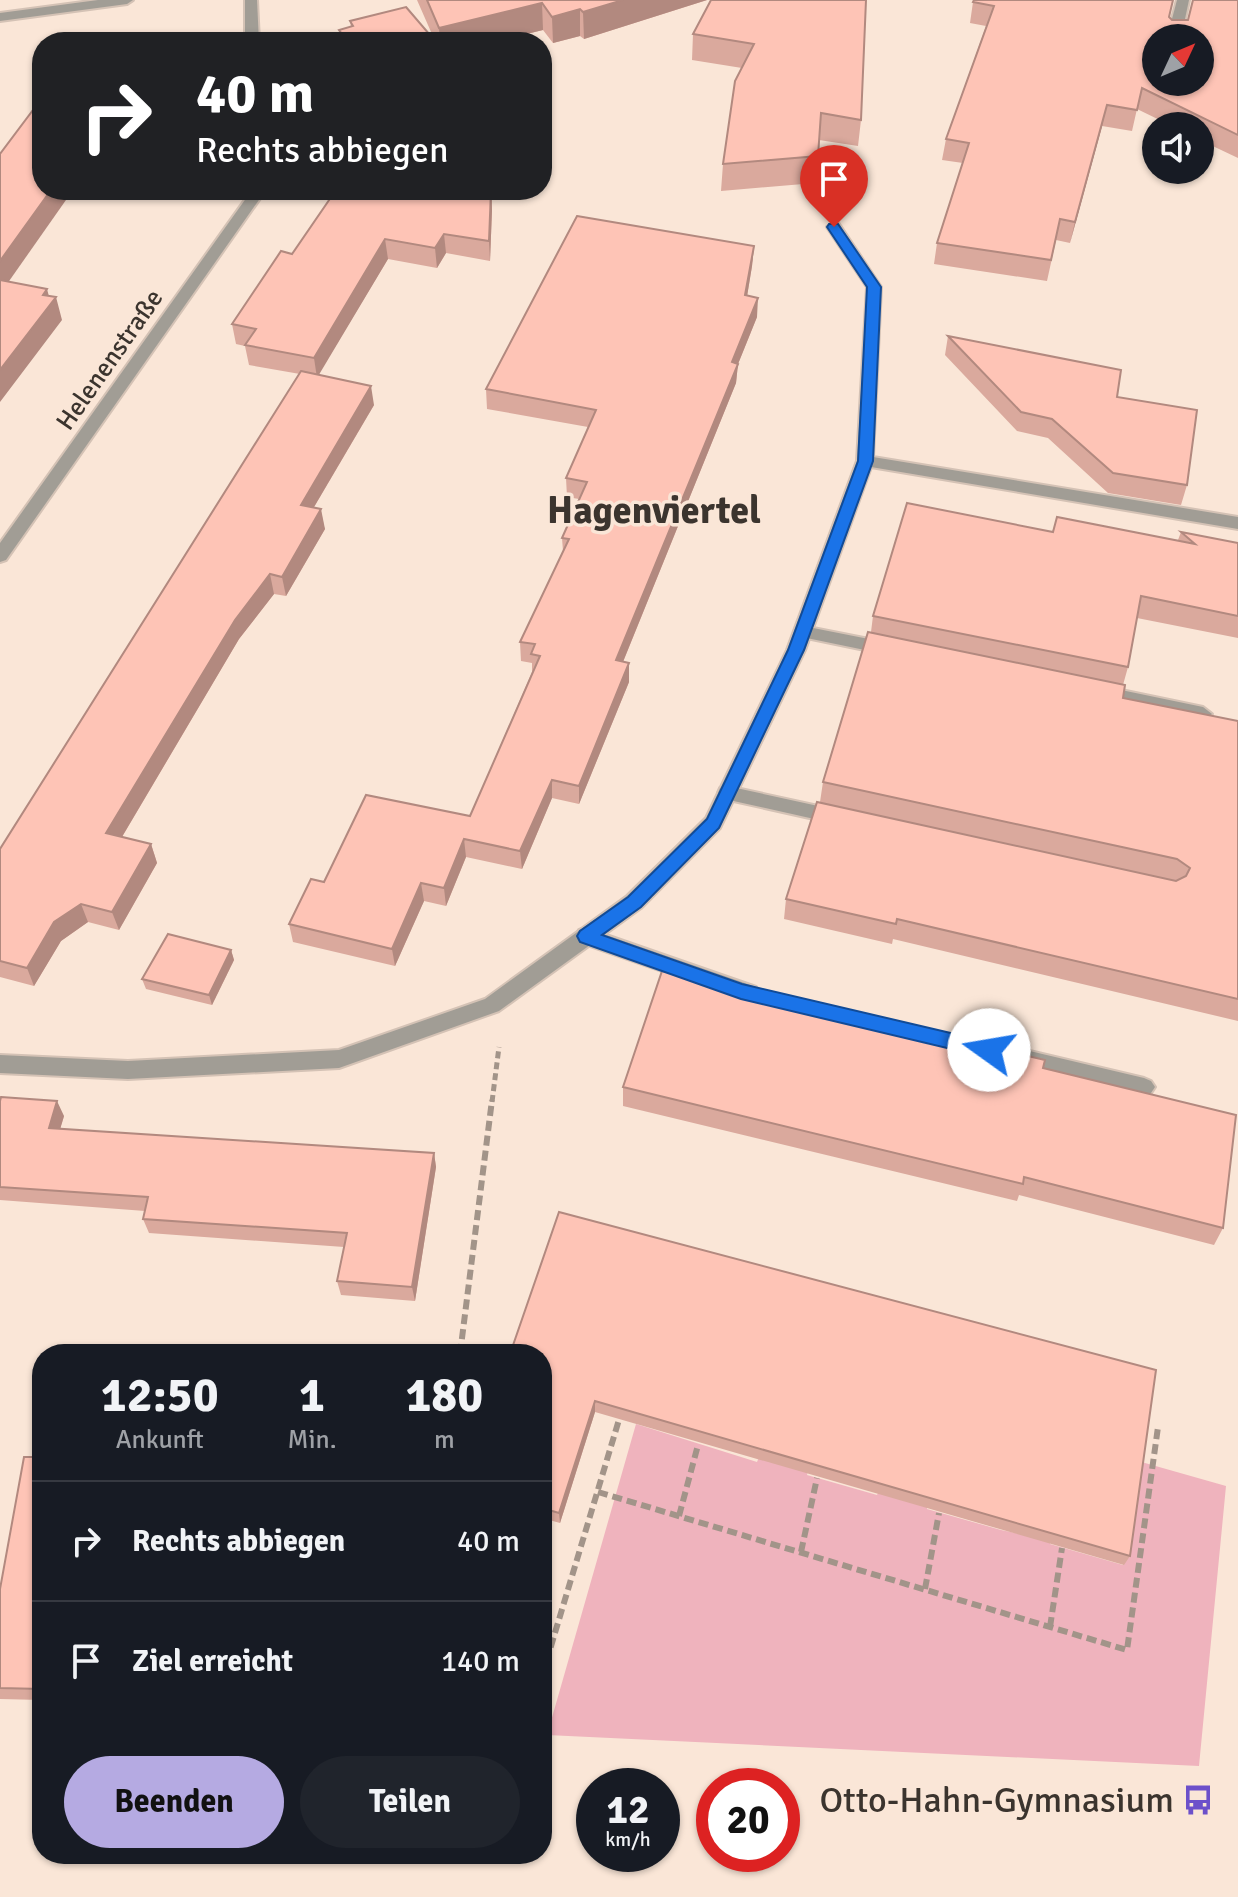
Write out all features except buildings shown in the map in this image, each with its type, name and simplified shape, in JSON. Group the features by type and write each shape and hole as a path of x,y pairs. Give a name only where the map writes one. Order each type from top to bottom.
{"street":[{"path":"0,17 127,0"},
{"path":"251,0 252,32"},
{"path":"1177,24 1183,0"},
{"name":"Helenenstraße","path":"0,556 252,200"},
{"path":"0,1064 128,1070 339,1059 492,1005 634,902 713,823 803,632 865,461 874,287 834,227"},
{"path":"865,461 1238,523"},
{"path":"803,632 911,654"},
{"path":"1080,688 1203,714"},
{"path":"727,793 864,823"},
{"path":"586,936 772,999"},
{"path":"1004,1054 1144,1087"}],"path":[{"path":"461,1344 502,1022 492,1005"},
{"path":"552,1643 622,1410"},
{"path":"598,1492 1127,1650 1158,1427"},
{"path":"679,1516 698,1445"},
{"path":"801,1552 817,1478"},
{"path":"925,1589 939,1513"},
{"path":"1050,1627 1062,1548"}],"shaded area":[{"path":"636,1424 757,1462 759,1457 808,1471 807,1475 877,1495 879,1491 927,1505 927,1509 1050,1540 1050,1544 1123,1565 1138,1461 1226,1486 1199,1766 552,1735 552,1718"}],"place":[{"name":"Otto-Hahn-Gymnasium","path":"1198,1800"}],"district":[{"name":"Hagenviertel","path":"654,510"}],"route":[{"path":"834,227 874,287 865,461 796,650 713,823 634,902 586,936 741,991 989,1050"}]}
